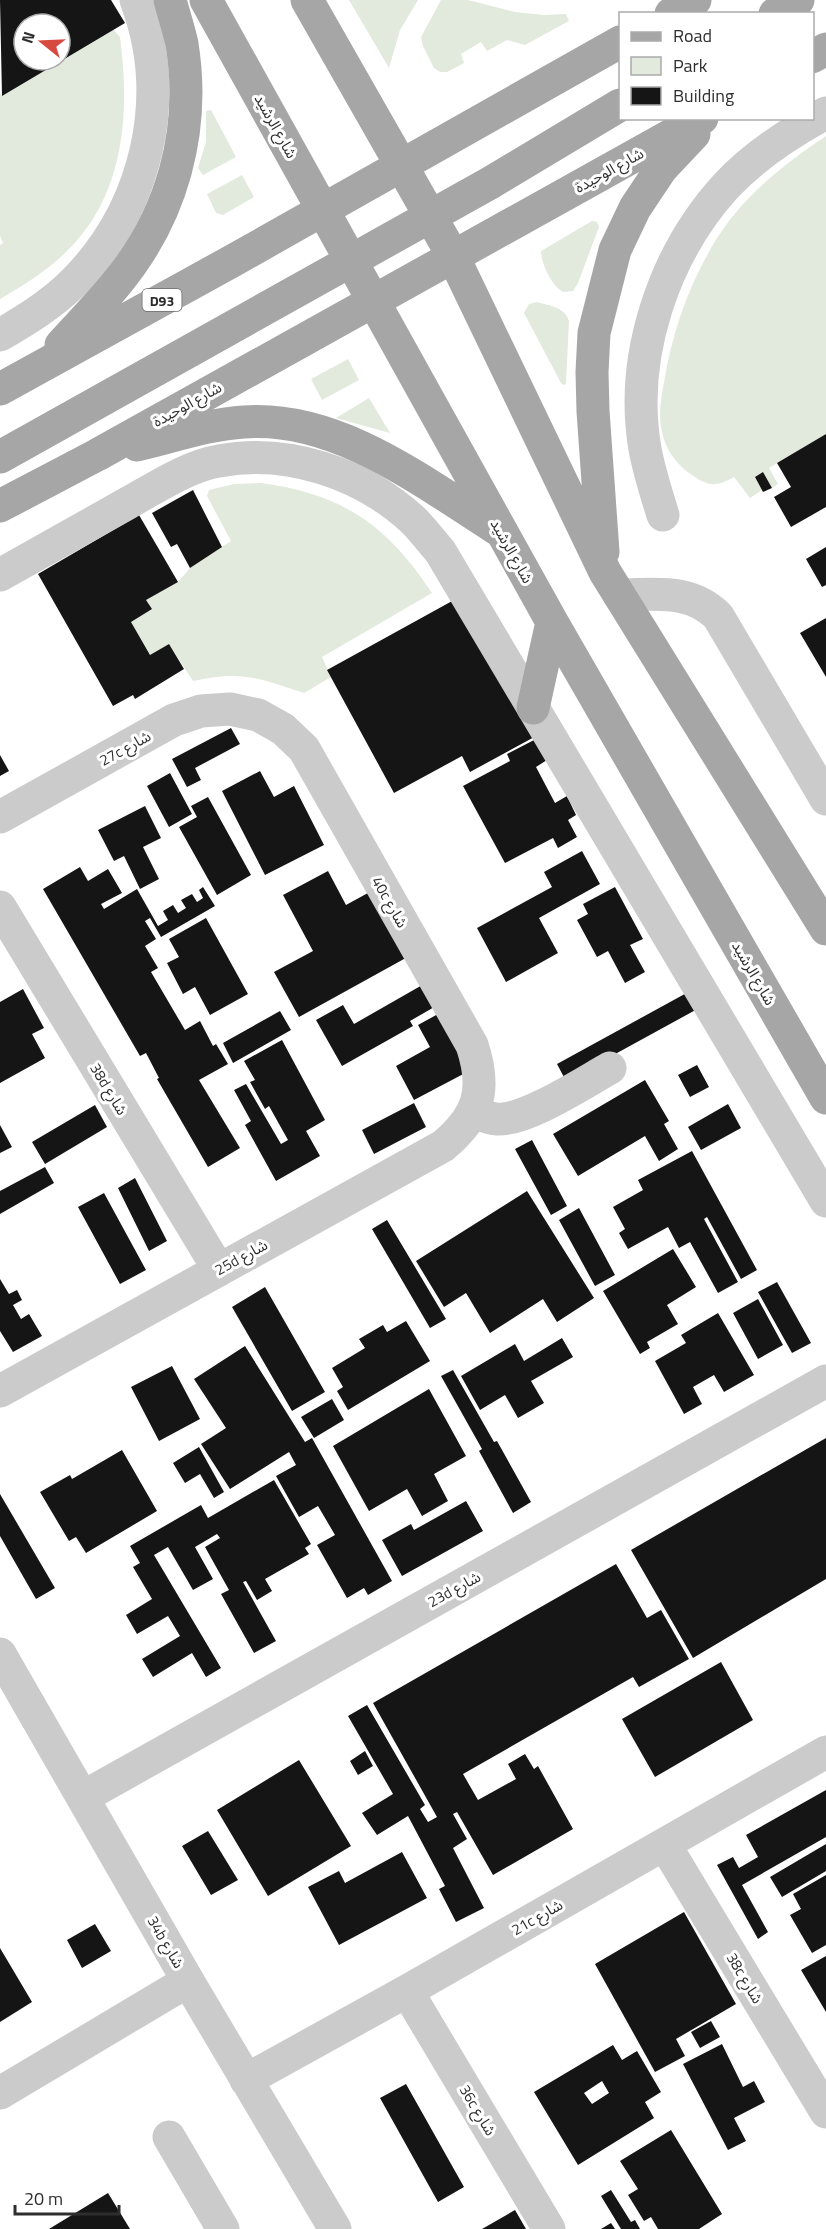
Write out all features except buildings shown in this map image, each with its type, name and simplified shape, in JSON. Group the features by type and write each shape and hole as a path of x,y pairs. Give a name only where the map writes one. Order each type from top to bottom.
{"main road":[{"path":"44,364 117,284 142,249 162,212 176,174 183,134 186,88 182,44 171,0"},
{"name":"شارع الرشيد","path":"206,0 552,622 826,1098"},
{"path":"307,0 453,256 612,583 826,929"},
{"path":"674,12 695,0"},
{"path":"779,12 798,0"},
{"path":"322,209 619,43"},
{"path":"0,457 490,183 619,106"},
{"name":"شارع الوحيدة","path":"0,506 97,455 698,120"},
{"path":"612,583 592,372 594,333 615,250 635,208 661,169 692,135 711,120"},
{"name":"D93","path":"0,389 322,209"},
{"path":"97,455 244,422 289,425 316,430 393,462 501,531"},
{"path":"533,708 552,622"}],"street":[{"path":"0,335 48,305 74,282 97,256 116,228 132,197 144,164 151,128 154,91 143,18 136,0"},
{"path":"663,515 645,447 642,402 645,357 652,321 674,264 698,221 727,185 764,152 813,120"},
{"path":"0,574 174,477 217,461 262,456 306,464 355,481 381,496 413,521 440,551 826,1201"},
{"path":"612,583 697,600 718,616 826,799"},
{"name":"27c شارع","path":"0,817 174,720 201,711 230,709 258,715"},
{"name":"40c شارع","path":"258,715 283,729 304,749 472,1045 479,1067 479,1090 473,1112"},
{"name":"38d شارع","path":"0,907 219,1270"},
{"path":"473,1112 495,1119 513,1118 610,1068"},
{"name":"25d شارع","path":"0,1391 443,1146 460,1131 473,1112"},
{"name":"23d شارع","path":"83,1797 826,1381"},
{"name":"34b شارع","path":"0,1654 188,1981 335,2229"},
{"name":"21c شارع","path":"246,2080 407,1992 826,1752"},
{"name":"38c شارع","path":"665,1845 826,2112"},
{"path":"0,2093 188,1981"},
{"name":"36c شارع","path":"407,1992 549,2229"},
{"path":"169,2137 223,2229"}],"green space":[{"path":"349,0 418,0 400,30 389,68"},
{"path":"441,0 468,0 515,12 544,15 566,14 569,21 525,45 507,40 487,51 481,42 461,54 464,63 447,72 440,72 434,68 421,37"},
{"path":"113,29 120,37 123,65 123,123 112,178 101,204 86,229 67,251 35,277 0,299 0,245 3,243 0,236 0,93 2,96 42,72 72,72 72,54"},
{"path":"211,110 236,157 203,175 198,168 206,142 206,111"},
{"path":"826,136 826,434 769,468 778,484 772,488 763,472 755,477 762,490 750,498 734,477 721,483 706,483 684,469 672,455 663,438 660,420 667,365 687,298 701,266 721,232 733,215 761,186"},
{"path":"242,175 254,197 223,215 216,213 207,194"},
{"path":"592,221 597,222 599,227 578,283 573,291 563,292 548,274 541,251"},
{"path":"537,302 561,310 569,321 566,384 564,385 524,313 529,304"},
{"path":"348,359 359,380 322,400 311,379"},
{"path":"369,398 390,433 336,418"},
{"path":"261,483 316,495 360,517 380,531 398,549 432,593 322,657 331,677 304,693 250,677 225,676 193,681 169,644 150,655 131,622 151,609 146,600 178,582 190,568 231,541 207,496 209,490 234,484"}]}
